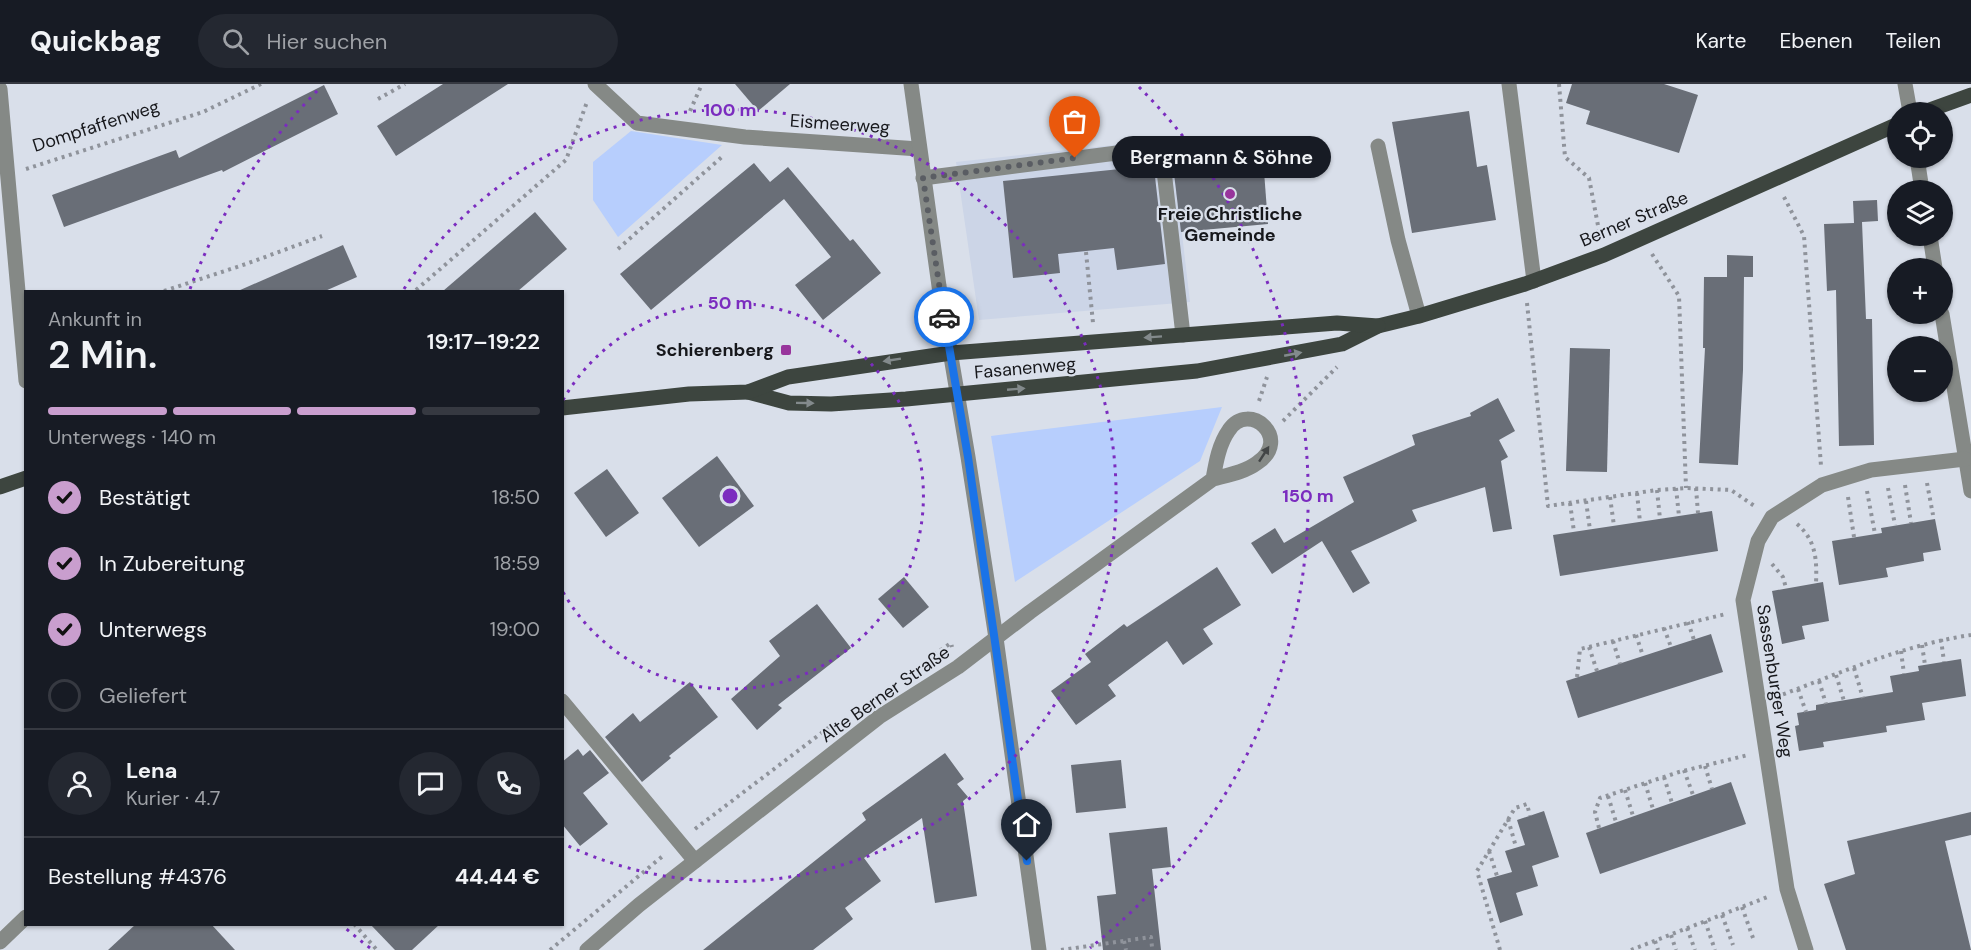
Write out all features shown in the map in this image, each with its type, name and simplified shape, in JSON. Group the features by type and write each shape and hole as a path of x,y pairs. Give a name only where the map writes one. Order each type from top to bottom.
{"main road":[{"path":"1950,102 1971,94"},
{"name":"Berner Straße","path":"1235,365 1342,344 1378,326 1530,283 1604,255 1887,129"},
{"name":"Berner Straße","path":"1233,331 1337,323 1378,326"},
{"name":"Fasanenweg","path":"748,392 788,377 951,353 1233,331"},
{"name":"Fasanenweg","path":"564,408 689,394 748,392 789,403 831,404 1139,377 1235,365"},
{"path":"0,487 24,479"}],"street":[{"path":"910,84 996,638 1039,950"},
{"path":"1509,84 1530,283"},
{"path":"1905,84 1908,102"},
{"name":"Dompfaffenweg","path":"0,89 24,357"},
{"name":"Eismeerweg","path":"592,89 637,123 745,137 919,149"},
{"path":"1378,146 1398,240 1419,316"},
{"path":"923,178 1140,150 1163,162 1183,335"},
{"path":"1944,324 1965,425 1965,459 1971,491"},
{"path":"1213,479 1216,459 1229,429 1237,422 1248,419 1265,429"},
{"name":"Alte Berner Straße","path":"587,950 639,905 879,717 958,668 1213,479 1260,462 1268,451 1265,429"},
{"name":"Sassenburger Weg","path":"1806,950 1787,889 1744,609 1743,600 1758,541 1777,514 1822,485 1885,468 1965,459"},
{"path":"564,703 695,861"},
{"path":"0,942 24,919"}],"path":[{"name":"Dompfaffenweg","path":"9,175 203,112 261,84"},
{"path":"378,99 405,84"},
{"path":"682,129 702,84"},
{"path":"1559,84 1565,157 1589,178 1604,255"},
{"path":"416,290 566,160 592,89"},
{"path":"618,249 745,137"},
{"path":"1774,178 1804,236 1822,485"},
{"path":"167,290 322,236"},
{"path":"1642,238 1679,296 1686,488"},
{"path":"1086,252 1095,342"},
{"path":"1530,283 1548,506 1676,488 1731,490 1804,530 1811,539 1817,567 1816,583"},
{"path":"1299,353 1284,357 1267,377 1259,400 1265,429 1344,359"},
{"path":"1923,464 1933,515"},
{"path":"1902,466 1911,523"},
{"path":"1885,468 1895,525"},
{"path":"1864,472 1875,534"},
{"path":"1845,479 1854,537"},
{"path":"1676,488 1679,516"},
{"path":"1696,488 1698,513"},
{"path":"1657,490 1660,519"},
{"path":"1637,493 1640,522"},
{"path":"1610,497 1614,526"},
{"path":"1586,501 1590,530"},
{"path":"1570,503 1574,532"},
{"path":"1577,677 1580,649 1744,609"},
{"path":"1688,622 1694,640"},
{"path":"1664,628 1671,647"},
{"path":"1636,635 1643,656"},
{"path":"1758,703 1901,651 1941,639 1971,635"},
{"path":"1941,639 1944,662"},
{"path":"1613,641 1620,663"},
{"path":"1922,645 1925,665"},
{"path":"1589,647 1597,671"},
{"path":"1901,651 1904,674"},
{"path":"1854,668 1863,698"},
{"path":"1836,675 1844,701"},
{"path":"1818,681 1826,704"},
{"path":"1798,689 1806,711"},
{"path":"1599,828 1595,812 1600,798 1684,770 1766,751"},
{"path":"1705,766 1712,789"},
{"path":"1684,770 1693,795"},
{"path":"1664,777 1672,802"},
{"path":"1645,783 1653,809"},
{"path":"1625,790 1634,816"},
{"path":"1608,796 1616,822"},
{"path":"1500,950 1477,872 1515,808 1527,804 1530,816"},
{"path":"1508,819 1516,848"},
{"path":"1489,850 1497,876"},
{"path":"1631,950 1787,889"},
{"path":"1742,907 1753,938"},
{"path":"1722,915 1733,945"},
{"path":"1706,921 1715,950"},
{"path":"356,926 377,950"},
{"path":"1687,928 1695,950"},
{"path":"1671,935 1676,950"},
{"path":"1061,950 1151,937 1152,947"},
{"path":"1125,941 1126,950"},
{"path":"1655,941 1658,950"}],"shaded area":[{"path":"631,131 722,145 618,237 593,200 593,162"},
{"path":"1171,139 1190,302 979,320 956,162"},
{"path":"1222,407 1200,461 1015,582 991,436"}],"building":[{"path":"443,84 508,84 396,156 377,126"},
{"path":"735,84 790,84 758,111"},
{"path":"1572,84 1664,84 1698,95 1679,153 1586,124 1590,111 1566,103"},
{"path":"324,85 338,114 223,172 222,170 64,227 52,195 176,150 179,158"},
{"path":"1469,111 1477,167 1487,165 1496,220 1412,233 1392,122"},
{"name":"Freie Christliche Gemeinde","path":"1263,158 1268,224 1181,232 1173,165"},
{"path":"754,163 770,182 788,167 850,241 853,239 881,273 823,320 795,285 831,257 784,199 651,310 620,274"},
{"path":"1149,166 1154,168 1165,264 1117,270 1114,248 1058,254 1060,273 1013,278 1003,181"},
{"path":"1877,200 1878,221 1862,222 1866,319 1872,319 1874,445 1839,446 1836,290 1827,291 1824,224 1854,223 1853,201"},
{"path":"535,212 567,249 519,290 444,290"},
{"path":"343,245 357,277 327,290 240,290"},
{"path":"1727,255 1753,256 1753,277 1744,277 1743,370 1738,465 1699,463 1705,348 1703,348 1704,277 1727,277"},
{"path":"1570,348 1610,349 1607,472 1566,471"},
{"path":"1498,398 1515,431 1499,440 1508,457 1501,461 1512,529 1493,532 1485,487 1412,510 1417,521 1351,551 1370,583 1353,593 1322,541 1272,574 1251,543 1275,528 1284,543 1354,502 1343,477 1415,445 1412,435 1471,416 1470,413"},
{"path":"717,456 754,506 699,547 662,498"},
{"path":"607,469 639,513 606,537 574,493"},
{"path":"1712,511 1718,551 1560,576 1553,535"},
{"path":"1935,519 1941,550 1923,553 1924,561 1886,568 1888,577 1839,585 1832,541 1882,533 1881,528"},
{"path":"1217,567 1241,605 1203,629 1213,644 1183,665 1167,641 1108,685 1116,696 1076,725 1051,691 1091,662 1085,654 1124,624 1127,627"},
{"path":"904,577 929,607 903,628 878,599"},
{"path":"1823,582 1829,621 1802,626 1805,639 1782,644 1772,591"},
{"path":"817,604 851,648 778,705 782,708 757,730 731,699 780,656 769,641"},
{"path":"1711,634 1723,672 1578,718 1566,681"},
{"path":"1961,659 1966,696 1922,703 1925,720 1886,726 1887,732 1823,742 1824,747 1799,751 1795,726 1799,725 1797,713 1816,710 1816,705 1893,692 1890,676 1919,671 1918,666"},
{"path":"690,682 718,717 669,756 671,758 642,782 605,737 633,713 640,722"},
{"path":"578,749 583,756 590,750 609,773 583,793 608,824 580,846 564,826 564,760"},
{"path":"945,753 964,779 957,784 968,797 963,801 977,896 935,903 922,818 864,858 881,881 845,908 853,919 813,950 703,950 866,820 862,813"},
{"path":"1121,760 1126,808 1076,813 1071,765"},
{"path":"1731,782 1746,824 1600,874 1586,833"},
{"path":"1544,811 1559,857 1532,866 1538,886 1516,893 1523,915 1500,923 1487,879 1512,872 1505,851 1525,845 1517,820"},
{"path":"1971,812 1971,835 1945,841 1971,950 1846,950 1824,884 1855,874 1847,841"},
{"path":"1167,827 1171,867 1152,869 1161,950 1103,950 1097,896 1116,894 1109,833"},
{"path":"134,926 213,926 235,950 108,950"},
{"path":"372,926 438,926 412,950 395,950"}],"way so far":[{"path":"944,317 923,178 1075,158"}],"place":[{"name":"Bergmann & Söhne","path":"1075,158"},
{"name":"Freie Christliche Gemeinde","path":"1230,194"},
{"name":"Schierenberg","path":"786,350"}],"route":[{"path":"944,317 996,638 1027,861"}]}
